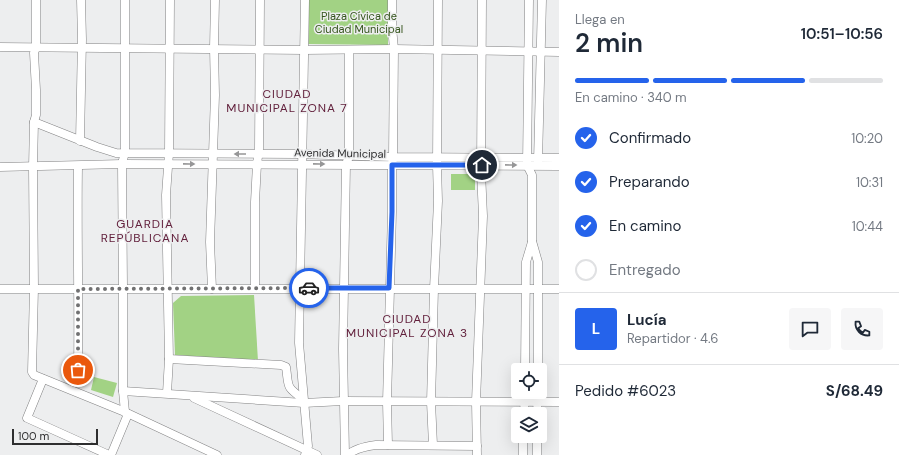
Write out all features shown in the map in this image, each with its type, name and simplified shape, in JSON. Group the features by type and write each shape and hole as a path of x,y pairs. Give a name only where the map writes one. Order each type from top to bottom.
{"street":[{"path":"36,0 36,47 34,53 36,115 34,122 32,167 34,288 31,367 34,375 127,413 217,455"},
{"path":"80,140 82,47 81,0"},
{"path":"43,379 27,418 110,455 127,413 123,391 122,164 124,152 125,0"},
{"path":"167,393 169,359 166,196 169,153 170,0"},
{"path":"212,289 210,242 214,154 215,0"},
{"path":"255,288 255,202 259,154 260,0"},
{"path":"305,0 298,343 308,446 306,453"},
{"path":"388,444 387,402 389,288 393,161 394,49 392,0"},
{"path":"433,445 431,402 438,201 438,0"},
{"path":"477,455 476,402 479,288 483,216 482,0"},
{"path":"529,0 527,161 532,175 532,241 538,262 538,363"},
{"path":"532,175 538,161 542,0"},
{"path":"0,47 304,50 394,49 559,52"},
{"path":"345,455 343,401 344,288 348,160 349,50"},
{"name":"Avenida Municipal","path":"34,122 116,153 302,154 348,160 393,161 538,161 559,158"},
{"name":"Avenida Municipal","path":"0,168 122,164 302,164 348,160"},
{"name":"Avenida Municipal","path":"538,161 559,166"},
{"path":"78,166 76,240 78,289 78,370"},
{"path":"525,363 526,262 532,241"},
{"path":"0,289 559,289"},
{"path":"169,359 281,365 286,367 287,383 289,388 303,401"},
{"path":"123,391 303,401 559,402"},
{"path":"187,395 306,453 317,455"},
{"path":"525,402 525,407"},
{"path":"538,402 538,407"},
{"path":"523,455 524,443"},
{"path":"537,443 537,455"},
{"path":"348,455 351,452 366,446 388,444 477,446"},
{"path":"194,455 198,446"}],"green space":[{"name":"Plaza Cívica de Ciudad Municipal","path":"309,0 388,0 388,45 308,44"},
{"path":"451,174 475,174 475,190 451,190"},
{"path":"254,295 258,361 175,355 173,303 181,296"},
{"path":"94,377 117,383 113,397 91,390"}],"way so far":[{"path":"78,370 78,289 309,288"}],"district":[{"name":"CIUDAD MUNICIPAL ZONA 7","path":"287,101"},
{"name":"GUARDIA REPÚBLICANA","path":"145,231"},
{"name":"CIUDAD MUNICIPAL ZONA 3","path":"407,326"}],"route":[{"path":"309,288 389,288 392,165 482,165"}]}
